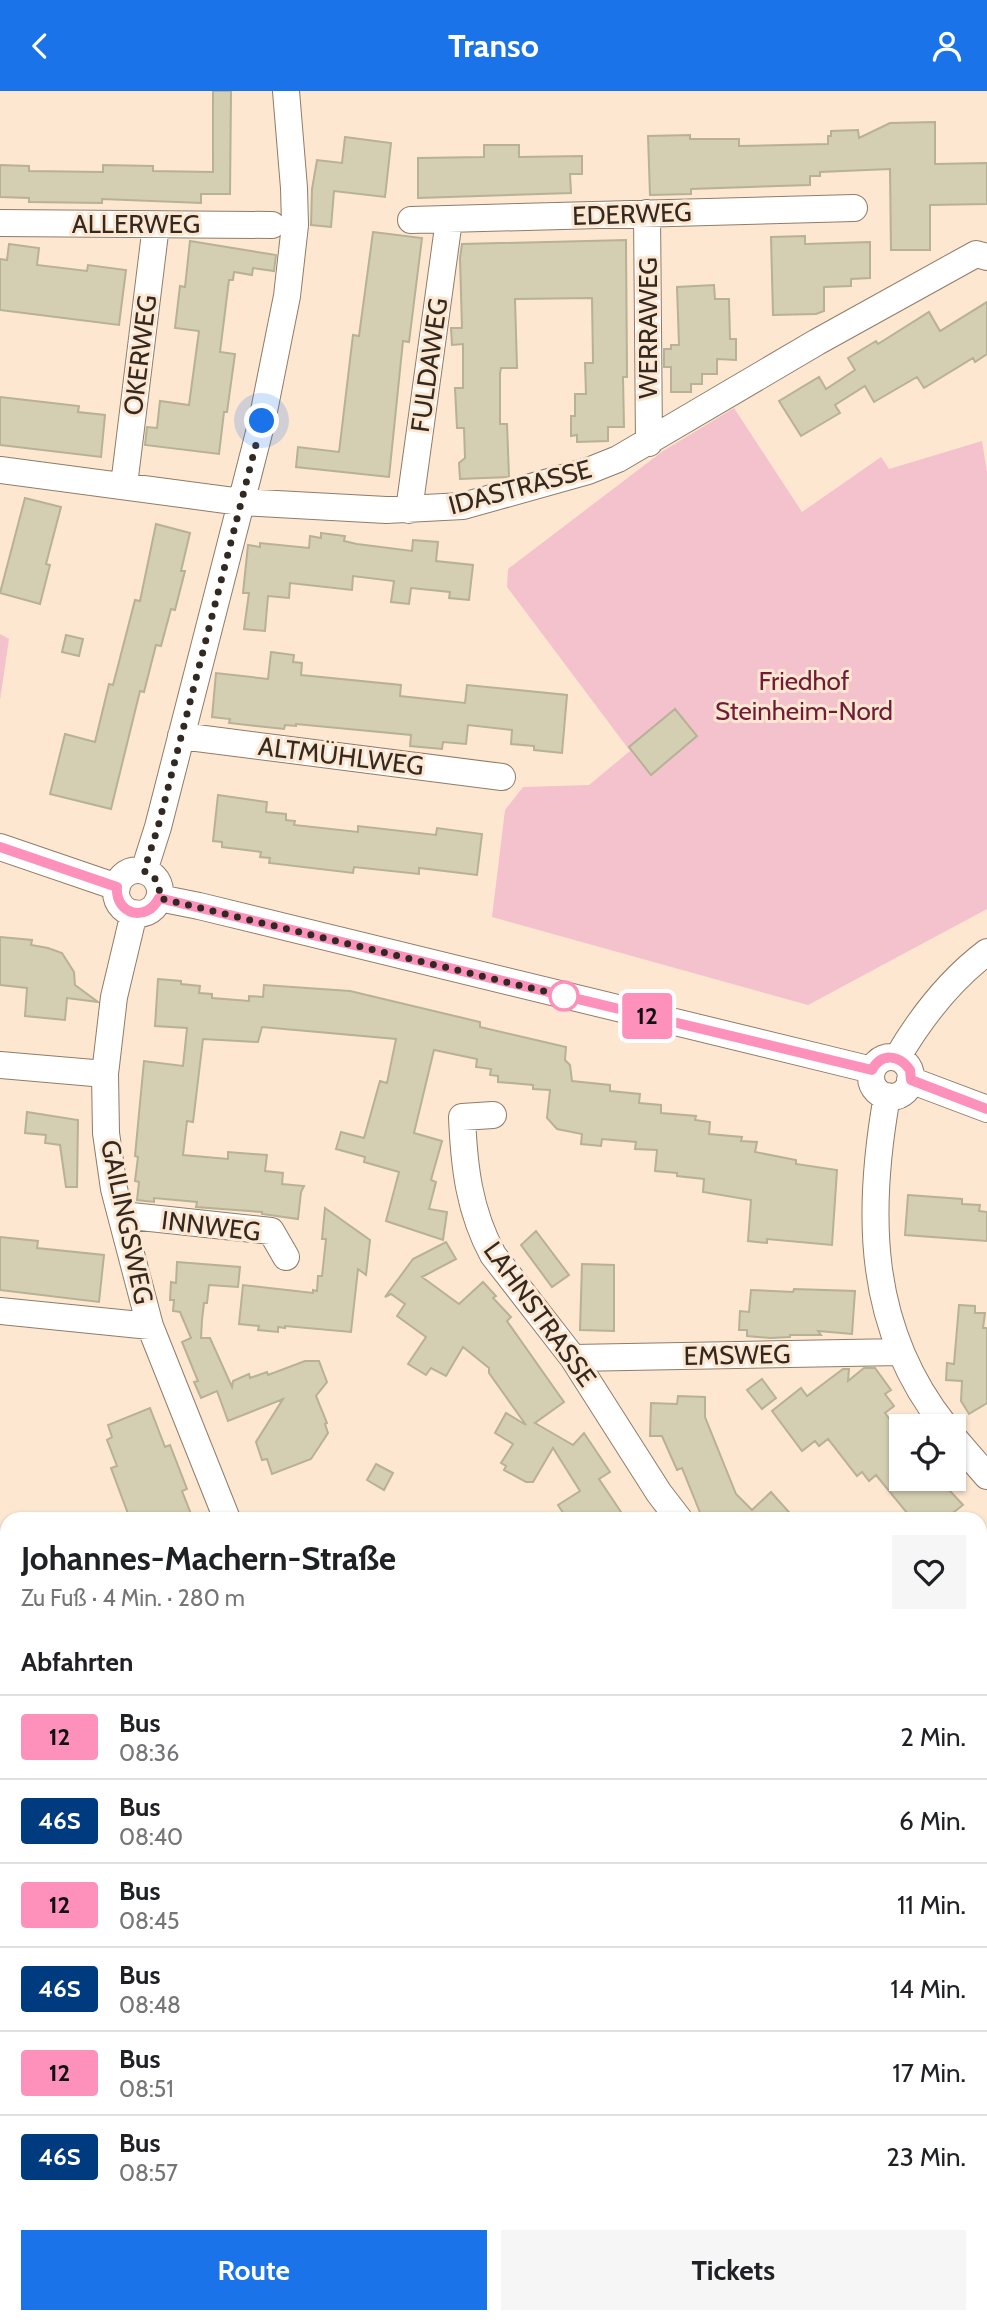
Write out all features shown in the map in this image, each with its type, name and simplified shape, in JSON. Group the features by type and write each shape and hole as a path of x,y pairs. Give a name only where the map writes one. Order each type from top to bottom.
{"street":[{"path":"144,871 158,827 241,502 274,366 287,296 295,225 286,91"},
{"name":"EDERWEG","path":"411,220 854,208"},
{"name":"WERRAWEG","path":"647,213 649,443"},
{"name":"FULDAWEG","path":"409,510 449,220"},
{"name":"ALLERWEG","path":"0,223 272,225"},
{"name":"OKERWEG","path":"124,485 156,225"},
{"name":"IDASTRASSE","path":"0,470 241,502 409,510 463,506 588,471 618,459 817,342 976,254 987,257"},
{"name":"ALTMÜHLWEG","path":"181,736 502,777"},
{"path":"0,847 117,887"},
{"path":"130,871 144,871 159,884 159,898 147,912 134,913 122,907 116,895 117,887 119,881 130,871"},
{"path":"159,898 872,1070"},
{"name":"GAILINGSWEG","path":"134,913 114,997 105,1074 109,1159 114,1189 150,1326 224,1512"},
{"path":"987,952 930,1008 904,1069 902,1094 887,1096 874,1088 872,1082 872,1070 879,1061 888,1057 904,1069 987,1109"},
{"path":"0,1065 105,1074"},
{"path":"887,1096 877,1165 874,1236 887,1310 900,1352 916,1387 936,1414"},
{"name":"LAHNSTRASSE","path":"493,1115 463,1117 465,1166 477,1220 494,1255 573,1358 674,1512"},
{"name":"INNWEG","path":"122,1215 271,1231 286,1257"},
{"path":"0,1311 150,1326"},
{"name":"EMSWEG","path":"573,1358 900,1352"},
{"path":"966,1452 987,1476"}],"green space":[{"name":"Friedhof Steinheim-Nord","path":"734,408 802,512 881,457 889,469 982,441 987,472 987,909 808,1005 492,917 505,810 523,787 589,785 630,751 507,587 508,569 663,451"},
{"path":"0,634 9,639 0,700"}],"building":[{"path":"213,91 231,91 230,194 201,194 201,203 102,199 102,203 29,202 29,198 0,197 0,165 29,166 29,171 103,172 103,165 153,166 153,171 213,172"},
{"path":"935,122 935,164 987,163 987,204 930,205 930,250 891,250 890,169 820,172 820,176 810,176 810,185 691,189 691,194 650,195 648,136 690,135 690,139 739,139 739,146 828,144 831,131 858,130 859,138 890,123"},
{"path":"345,137 391,143 385,197 334,191 331,227 311,225 312,189 317,160 342,163"},
{"path":"484,145 519,145 519,157 582,156 582,174 570,174 571,193 418,198 418,158 484,157"},
{"path":"373,232 422,238 409,342 403,341 389,477 296,467 298,447 339,452 353,335 359,336"},
{"path":"805,236 805,244 870,242 870,278 851,279 851,286 824,287 824,311 816,314 773,315 771,237"},
{"path":"626,240 627,377 623,377 624,427 608,427 608,441 577,442 577,435 571,436 575,394 586,394 585,363 593,363 592,298 515,299 517,368 501,368 500,373 500,424 507,424 509,477 460,479 459,463 465,458 464,428 457,428 455,388 463,388 463,344 452,345 451,328 462,328 462,244"},
{"path":"190,241 276,255 274,271 253,268 252,275 234,272 233,280 229,280 220,352 235,354 219,454 145,445 147,427 157,428 160,401 189,405 199,331 175,328 180,286 185,287"},
{"path":"9,244 39,248 37,265 87,271 88,265 126,270 119,325 0,310 0,259 7,260"},
{"path":"714,285 715,299 729,299 730,339 736,339 736,360 717,359 717,374 702,374 702,384 691,384 691,392 671,392 671,367 664,367 664,349 679,345 677,287"},
{"path":"987,302 987,354 975,362 973,358 924,388 917,377 874,402 865,386 835,405 840,413 801,436 779,401 819,377 826,389 855,370 848,358 876,341 878,344 929,312 940,331"},
{"path":"0,397 79,406 78,412 105,415 101,457 0,445"},
{"path":"25,498 61,507 46,564 50,565 40,604 0,593"},
{"path":"156,524 190,533 181,571 185,571 175,610 171,609 161,646 156,645 144,692 140,691 111,809 50,794 65,734 95,742 109,684 113,685 135,600 140,601"},
{"path":"321,533 345,536 344,541 357,544 412,551 413,540 438,542 436,561 473,565 469,600 449,598 450,592 411,588 409,604 391,602 394,581 353,576 352,590 290,583 289,598 268,596 265,631 244,629 249,593 243,593 248,545 260,547 260,543 309,548 310,536 321,538"},
{"path":"66,635 83,639 79,656 62,652"},
{"path":"271,652 294,655 293,662 302,663 301,675 401,685 400,696 465,703 467,685 567,695 562,753 511,744 512,730 468,725 466,744 443,742 442,749 410,746 411,735 296,724 285,725 284,729 229,723 230,719 212,717 216,673 268,679"},
{"path":"675,709 697,736 651,775 629,747"},
{"path":"218,795 267,802 266,812 286,814 286,820 295,821 294,825 358,832 358,826 436,835 437,828 482,834 477,875 419,868 419,874 354,867 353,873 269,863 270,858 260,857 261,852 222,847 222,842 213,841"},
{"path":"0,937 32,940 31,945 62,953 74,972 75,985 98,1002 67,998 65,1020 25,1016 27,988 0,985"},
{"path":"158,979 200,986 199,993 212,994 212,998 249,1001 249,996 263,997 264,985 350,991 480,1022 480,1027 566,1047 565,1060 570,1065 572,1081 610,1085 610,1091 640,1094 639,1103 661,1105 661,1113 696,1116 695,1120 710,1122 709,1134 742,1137 741,1141 757,1142 755,1152 796,1160 796,1164 837,1170 832,1245 767,1239 767,1243 748,1241 751,1200 703,1192 704,1179 655,1171 657,1150 635,1149 636,1142 602,1139 601,1146 581,1144 582,1134 557,1129 547,1118 550,1090 533,1089 533,1085 498,1082 498,1076 490,1075 491,1069 476,1067 477,1059 434,1050 414,1133 442,1141 431,1180 436,1182 429,1209 447,1212 443,1240 386,1221 399,1172 364,1162 365,1157 336,1149 341,1132 364,1138 380,1081 387,1083 396,1039 262,1027 258,1042 203,1039 193,1122 187,1121 183,1155 228,1159 228,1152 267,1155 265,1171 283,1173 282,1184 304,1186 298,1219 262,1212 196,1207 197,1202 154,1198 154,1202 137,1200 139,1182 135,1181 138,1157 135,1156 144,1061 183,1066 187,1028 155,1026"},
{"path":"27,1112 78,1120 77,1187 66,1187 60,1145 45,1143 46,1135 25,1133"},
{"path":"908,1195 962,1199 962,1204 980,1205 979,1211 987,1212 987,1241 905,1235"},
{"path":"325,1208 370,1240 366,1275 358,1269 351,1332 285,1326 278,1327 278,1332 239,1324 243,1285 313,1293 313,1290 317,1291 318,1276 322,1276 326,1239 322,1239"},
{"path":"536,1231 569,1275 552,1287 521,1245"},
{"path":"0,1237 38,1241 37,1248 104,1255 99,1302 0,1290"},
{"path":"446,1242 456,1259 422,1277 459,1304 483,1282 496,1296 493,1298 511,1317 507,1321 564,1402 535,1423 573,1445 584,1433 610,1472 599,1479 621,1512 562,1512 558,1505 580,1491 553,1448 533,1482 526,1482 504,1470 506,1466 501,1463 513,1444 495,1433 506,1413 526,1425 489,1373 489,1368 463,1347 446,1376 431,1368 426,1375 408,1364 426,1337 397,1316 405,1304 391,1294 385,1297 413,1259"},
{"path":"177,1262 240,1267 238,1287 209,1285 202,1320 201,1338 210,1338 232,1387 233,1381 249,1374 250,1378 267,1372 268,1375 305,1361 319,1361 327,1382 316,1396 327,1423 328,1433 311,1459 272,1474 267,1459 262,1460 256,1442 283,1399 228,1421 217,1391 201,1398 194,1382 198,1381 182,1342 191,1338 180,1312 173,1311 174,1300 170,1300 171,1282 176,1283"},
{"path":"582,1264 614,1265 614,1331 580,1330"},
{"path":"794,1289 855,1291 852,1334 818,1331 821,1335 770,1338 747,1336 747,1330 739,1330 740,1311 749,1312 751,1290 793,1292"},
{"path":"959,1305 975,1306 975,1313 985,1313 983,1328 987,1328 987,1403 969,1414 961,1401 962,1381 946,1380 947,1363 954,1364"},
{"path":"864,1368 875,1368 891,1390 885,1394 894,1406 885,1413 889,1418 889,1491 876,1475 869,1481 862,1472 857,1476 828,1439 819,1446 815,1441 802,1451 772,1411 801,1388 807,1396 843,1369 849,1369 848,1381"},
{"path":"762,1379 776,1398 762,1409 747,1390"},
{"path":"678,1396 705,1397 705,1417 736,1494 752,1510 771,1492 789,1512 700,1512 682,1468 677,1470 662,1436 650,1436 651,1403 677,1404"},
{"path":"150,1408 165,1447 170,1445 187,1489 182,1491 190,1512 127,1512 111,1468 117,1466 107,1440 112,1437 108,1425"},
{"path":"376,1464 393,1473 384,1490 367,1480"},
{"path":"889,1491 950,1491 963,1505 954,1512 906,1512"}],"bus line":[{"name":"12","path":"0,847 117,887 118,901 127,911 134,913 147,912 159,898 872,1070 879,1061 888,1057 897,1058 905,1062 910,1070 911,1080 987,1109"}],"route":[{"path":"262,421 158,827 144,871 159,884 159,898 564,996"}]}
